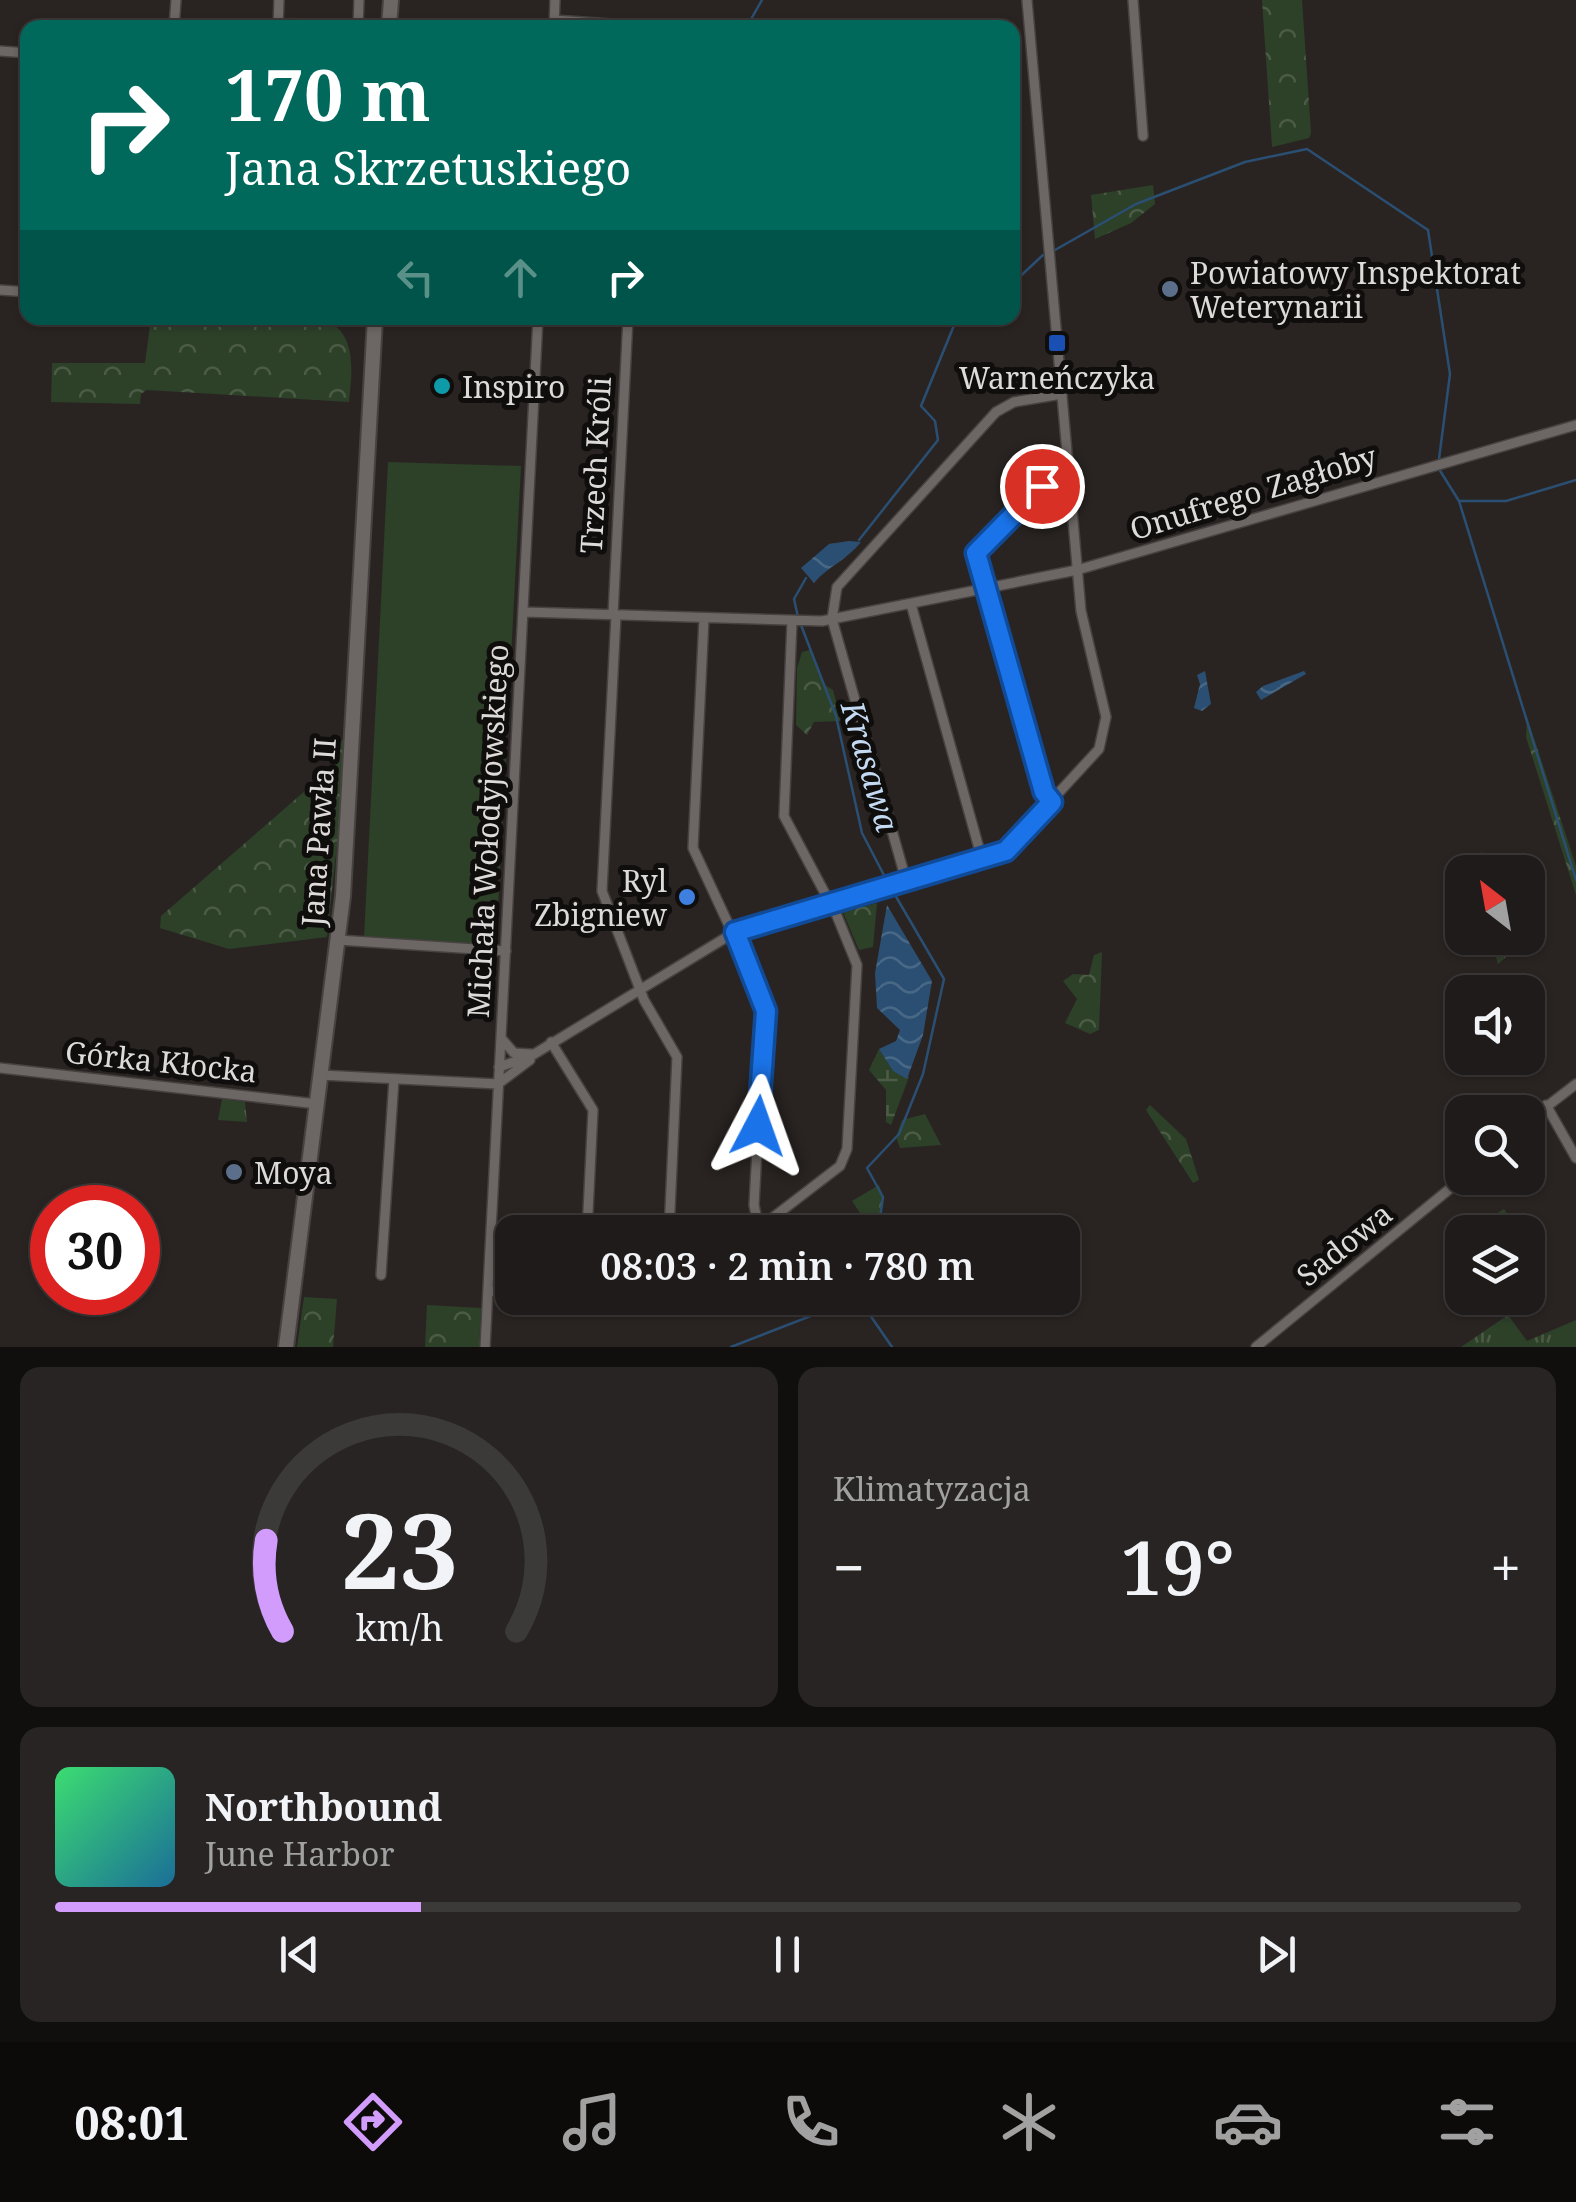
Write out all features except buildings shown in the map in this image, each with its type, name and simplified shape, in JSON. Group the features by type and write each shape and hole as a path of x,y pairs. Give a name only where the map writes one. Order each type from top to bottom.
{"main road":[{"name":"Jana Pawła II","path":"286,1347 338,940 374,325"}],"street":[{"path":"321,1076 498,1084 552,1042 735,932 982,859 1018,843 1090,762 1106,731 1084,629 1077,570 1027,0"},
{"path":"1133,0 1143,136"},
{"name":"Michała Wołodyjowskiego","path":"485,1347 538,325"},
{"name":"Trzech Króli","path":"628,325 602,890 640,989 677,1057 670,1215"},
{"path":"906,880 832,618 837,587 996,412 1014,402 1062,394"},
{"name":"Onufrego Zagłoby","path":"524,612 797,621 832,618 1077,570 1576,426"},
{"path":"1052,802 1044,792 977,549 1038,490 1070,481"},
{"path":"910,604 982,859"},
{"path":"704,618 693,848 735,932 766,1011 755,1215"},
{"path":"777,1215 840,1166 847,1148 856,965 829,902 784,816 797,621"},
{"path":"338,940 506,951"},
{"path":"501,1038 519,1055 538,1051"},
{"path":"552,1042 593,1110 588,1215"},
{"path":"499,1067 538,1051"},
{"name":"Górka Kłocka","path":"0,1068 317,1104"},
{"path":"381,1274 394,1079"},
{"path":"1576,1084 1546,1105 1576,1158"},
{"name":"Sadowa","path":"1256,1347 1445,1192"},
{"path":"489,1292 495,1292"}],"shaded area":[{"path":"287,17 351,20 287,20"}],"green space":[{"path":"1262,0 1302,0 1311,133 1309,138 1272,147"},
{"path":"1153,185 1155,204 1131,223 1095,239 1091,195"},
{"path":"150,325 335,325 350,354 349,402 147,390 141,394 140,404 51,402 52,363 145,363"},
{"path":"388,462 521,466 496,946 364,937"},
{"path":"810,650 823,684 833,690 841,721 814,722 807,735 796,725 797,668 802,652"},
{"path":"1527,717 1576,866 1576,895 1526,737"},
{"path":"349,733 327,937 229,949 160,928 161,916 337,763 340,742"},
{"path":"877,903 873,947 859,950 843,912"},
{"path":"1102,952 1099,1030 1090,1034 1065,1023 1077,999 1063,981 1073,974 1089,975 1094,955"},
{"path":"879,1049 893,1071 909,1077 891,1125 886,1122 886,1090 869,1070"},
{"path":"222,1099 245,1102 247,1122 218,1120"},
{"path":"1150,1105 1186,1139 1199,1180 1193,1183 1146,1110"},
{"path":"925,1114 941,1145 900,1148 896,1137 902,1120"},
{"path":"879,1185 883,1197 880,1215 861,1215 852,1201"},
{"path":"304,1297 337,1299 333,1347 297,1347"},
{"path":"427,1305 481,1308 479,1347 425,1347"},
{"path":"1508,1315 1527,1341 1576,1320 1576,1347 1461,1347"}],"water":[{"path":"861,542 814,583 801,568 829,544"},
{"path":"1205,671 1211,704 1202,711 1194,708 1200,684 1197,675"},
{"path":"1304,671 1306,674 1261,700 1256,692 1263,686"},
{"path":"887,905 932,981 923,1035 907,1079 893,1071 879,1049 896,1041 900,1030 877,1008 875,973"}],"waterway":[{"name":"Krasawa","path":"751,20 762,0"},
{"path":"1055,250 1136,204 1245,162 1307,149 1428,230 1450,374 1439,459"},
{"path":"1020,277 1043,255"},
{"name":"Krasawa","path":"859,540 938,440 935,421 921,406 954,325"},
{"path":"1439,469 1459,501 1506,501 1576,480"},
{"path":"1459,501 1576,880"},
{"name":"Krasawa","path":"798,617 794,599 806,578"},
{"name":"Krasawa","path":"801,625 836,716 862,833 887,881"},
{"name":"Krasawa","path":"880,1215 883,1197 867,1168 899,1134 923,1074 944,979 891,888"},
{"path":"731,1347 813,1315"},
{"name":"Krasawa","path":"870,1315 892,1347"}],"place":[{"name":"Powiatowy Inspektorat Weterynarii","path":"1170,289"},
{"name":"Warneńczyka","path":"1057,343"},
{"name":"Inspiro","path":"442,386"},
{"name":"Ryl Zbigniew","path":"687,897"},
{"name":"Moya","path":"234,1172"}],"route":[{"path":"758,1126 766,1011 735,932 1006,851 1018,843 1052,802 1044,792 976,553 1042,486"}]}
